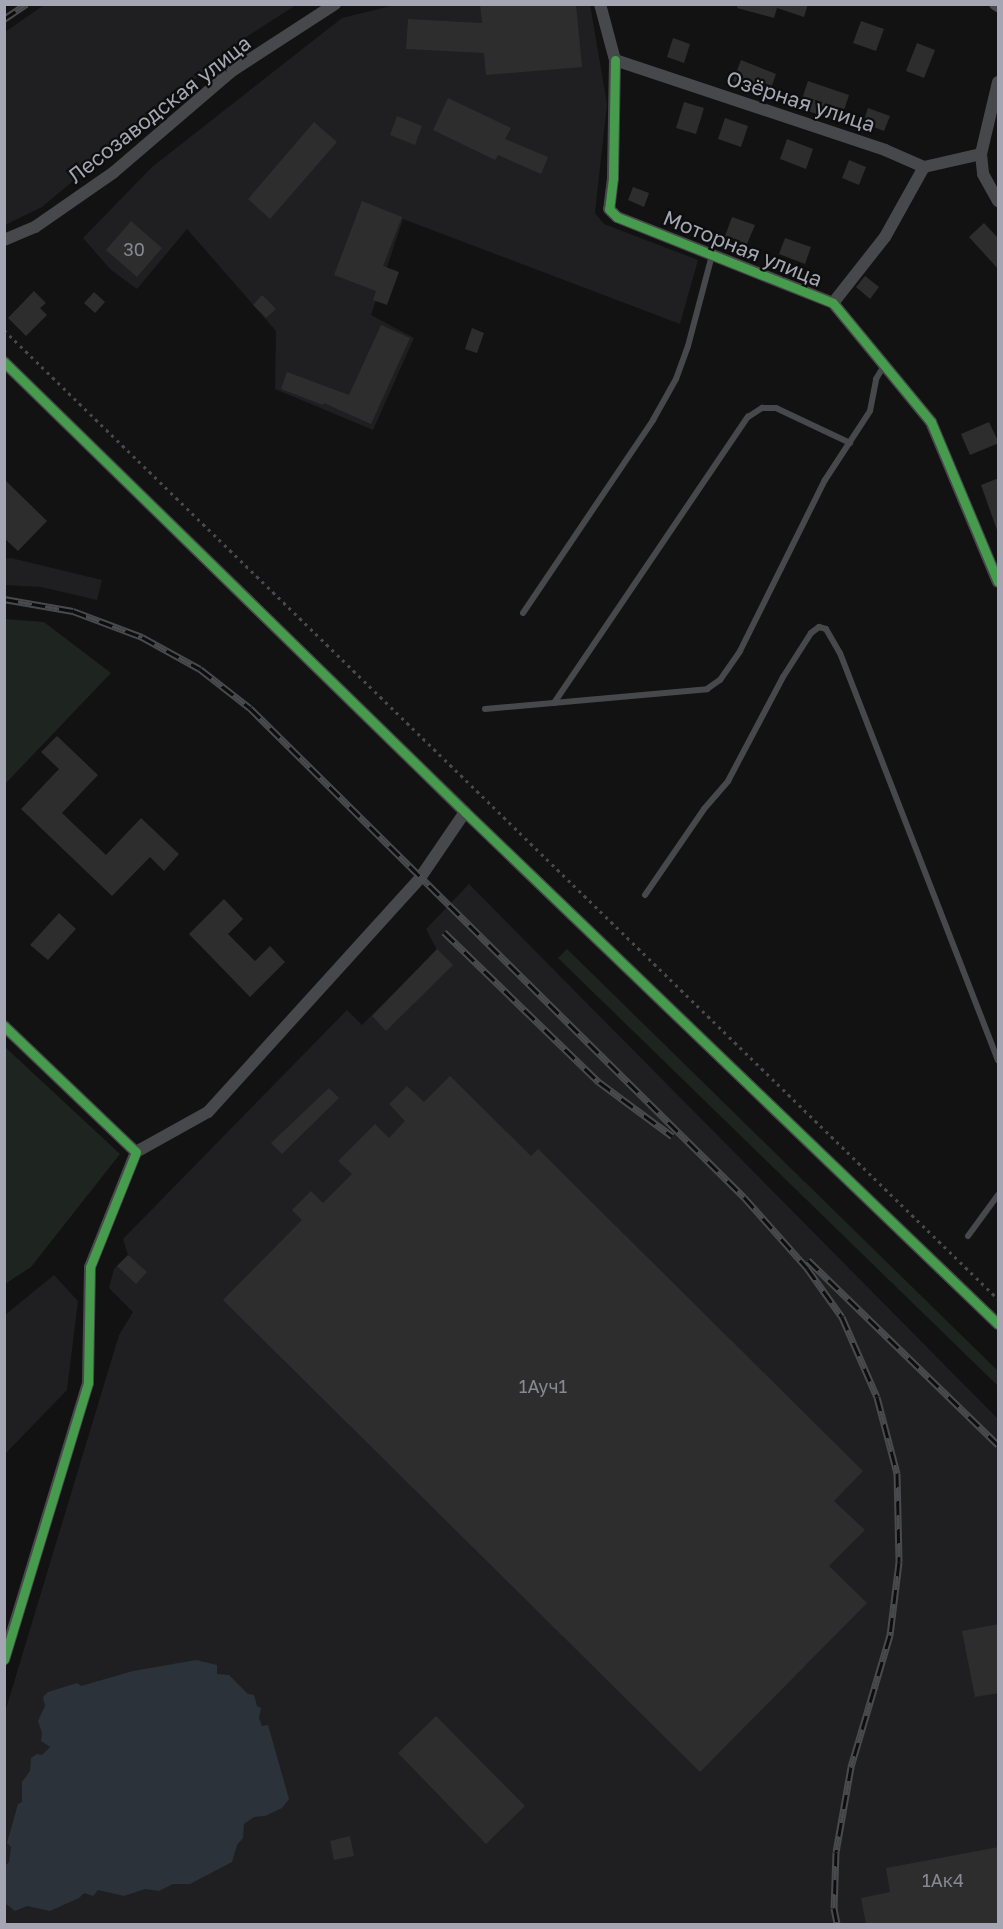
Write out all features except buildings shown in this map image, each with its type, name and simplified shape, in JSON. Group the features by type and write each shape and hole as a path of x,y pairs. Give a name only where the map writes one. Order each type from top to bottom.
{"street":[{"name":"Лесозаводская улица","path":"4,240 35,227 114,172 232,71 335,4"},
{"path":"600,4 615,60"},
{"name":"Озёрная улица","path":"615,60 885,150 924,167"},
{"name":"Моторная улица","path":"615,60 614,178 609,209 617,217 833,303 886,364 931,422 999,582"},
{"path":"999,82 981,154 983,174 999,201"},
{"path":"833,303 885,237 924,167 981,154"},
{"path":"4,362 465,812 999,1324"},
{"path":"4,1660 88,1383 90,1268 136,1152 208,1112 420,878 465,812"},
{"path":"4,1026 136,1152"}],"lane":[{"path":"523,613 653,420 676,379 688,346 712,255"},
{"path":"485,709 707,689 720,680 740,651 825,480 870,411 876,379 886,364"},
{"path":"554,703 748,417 762,408 776,408 849,443"},
{"path":"645,895 704,809 728,781 783,677 811,633 819,627 826,629 840,654 999,1060"},
{"path":"968,1236 999,1195"}],"path":[{"path":"4,330 999,1299"}],"shaded area":[{"path":"399,4 590,4 607,104 595,213 604,224 698,260 680,324 403,219 371,315 414,338 373,430 275,389 276,331 187,229 137,289 110,269 83,238 152,167 342,18"},
{"path":"44,5 296,5 243,39 42,207 5,225 5,32"},
{"path":"11,558 102,580 97,600 41,587 5,585 5,559"},
{"path":"5,619 44,622 111,673 5,784"},
{"path":"469,884 998,1419 998,1924 5,1924 5,1712 119,1335 133,1312 109,1288 114,1269 128,1255 123,1239 347,1010 362,1025 437,950 426,929"},
{"path":"567,949 998,1371 998,1386 558,958"},
{"path":"4,1046 120,1154 31,1267 5,1284"},
{"path":"54,1275 78,1301 67,1390 5,1454 5,1315"},
{"path":"196,1660 217,1665 217,1674 229,1675 248,1694 254,1695 257,1706 261,1708 259,1718 262,1726 268,1725 289,1799 282,1808 265,1816 254,1817 244,1824 243,1838 237,1845 232,1862 190,1884 173,1884 159,1891 145,1889 124,1896 98,1890 93,1896 84,1893 79,1898 50,1911 27,1906 15,1911 6,1904 5,1866 9,1862 11,1847 7,1843 18,1804 22,1802 22,1782 30,1771 31,1758 37,1754 42,1755 50,1747 41,1741 42,1733 38,1721 45,1706 43,1697 48,1692 77,1683 81,1686 133,1671"}],"railway":[{"path":"4,19 26,4"},
{"path":"4,599 73,611 142,637 200,669 250,708 744,1197 807,1268 842,1317 877,1397 897,1473 899,1562 890,1635 851,1767 836,1852 834,1908 837,1924"},
{"path":"444,932 599,1082 672,1136"},
{"path":"808,1260 998,1445"}],"cycle path":[{"path":"615,60 613,178 609,209 617,217 833,303 931,422 998,582"},
{"path":"4,362 465,812 998,1324"},
{"path":"4,1026 136,1152 90,1267 88,1383 4,1660"}]}
